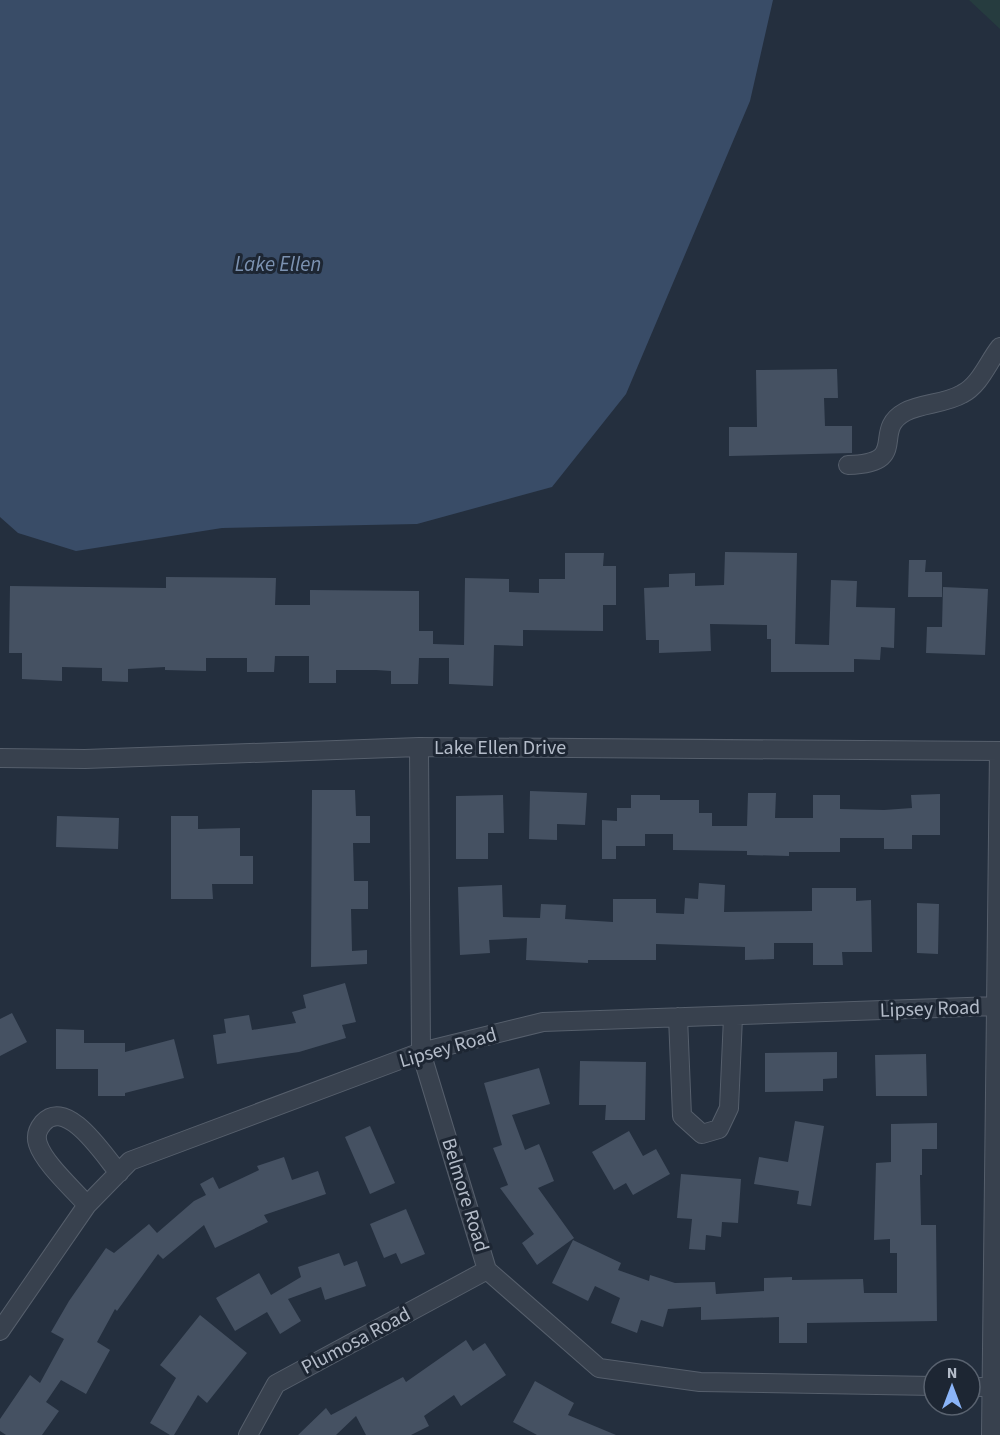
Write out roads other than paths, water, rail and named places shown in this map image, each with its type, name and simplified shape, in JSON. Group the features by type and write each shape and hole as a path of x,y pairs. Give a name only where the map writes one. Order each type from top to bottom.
{"street":[{"path":"848,465 870,464 880,460 885,453 890,428 904,413 963,394 976,382 1000,347"},
{"name":"Lake Ellen Drive","path":"0,758 84,759 419,747 1000,751"},
{"name":"Belmore Road","path":"419,747 422,1052 487,1270 599,1368 700,1382 922,1386"},
{"path":"991,1435 1000,751"},
{"name":"Lipsey Road","path":"0,1331 87,1205 130,1161 422,1052 543,1022 996,1006"},
{"path":"678,1017 682,1116 702,1134 719,1129 729,1108 733,1017"},
{"path":"87,1205 41,1152 37,1141 37,1130 46,1120 56,1116 68,1118 78,1124 119,1173"},
{"name":"Plumosa Road","path":"248,1435 276,1384 487,1270"},
{"path":"982,1387 993,1387"}],"water":[{"name":"Lake Ellen","path":"0,0 773,0 750,101 626,394 552,487 417,524 222,528 76,551 18,533 0,517"}]}
